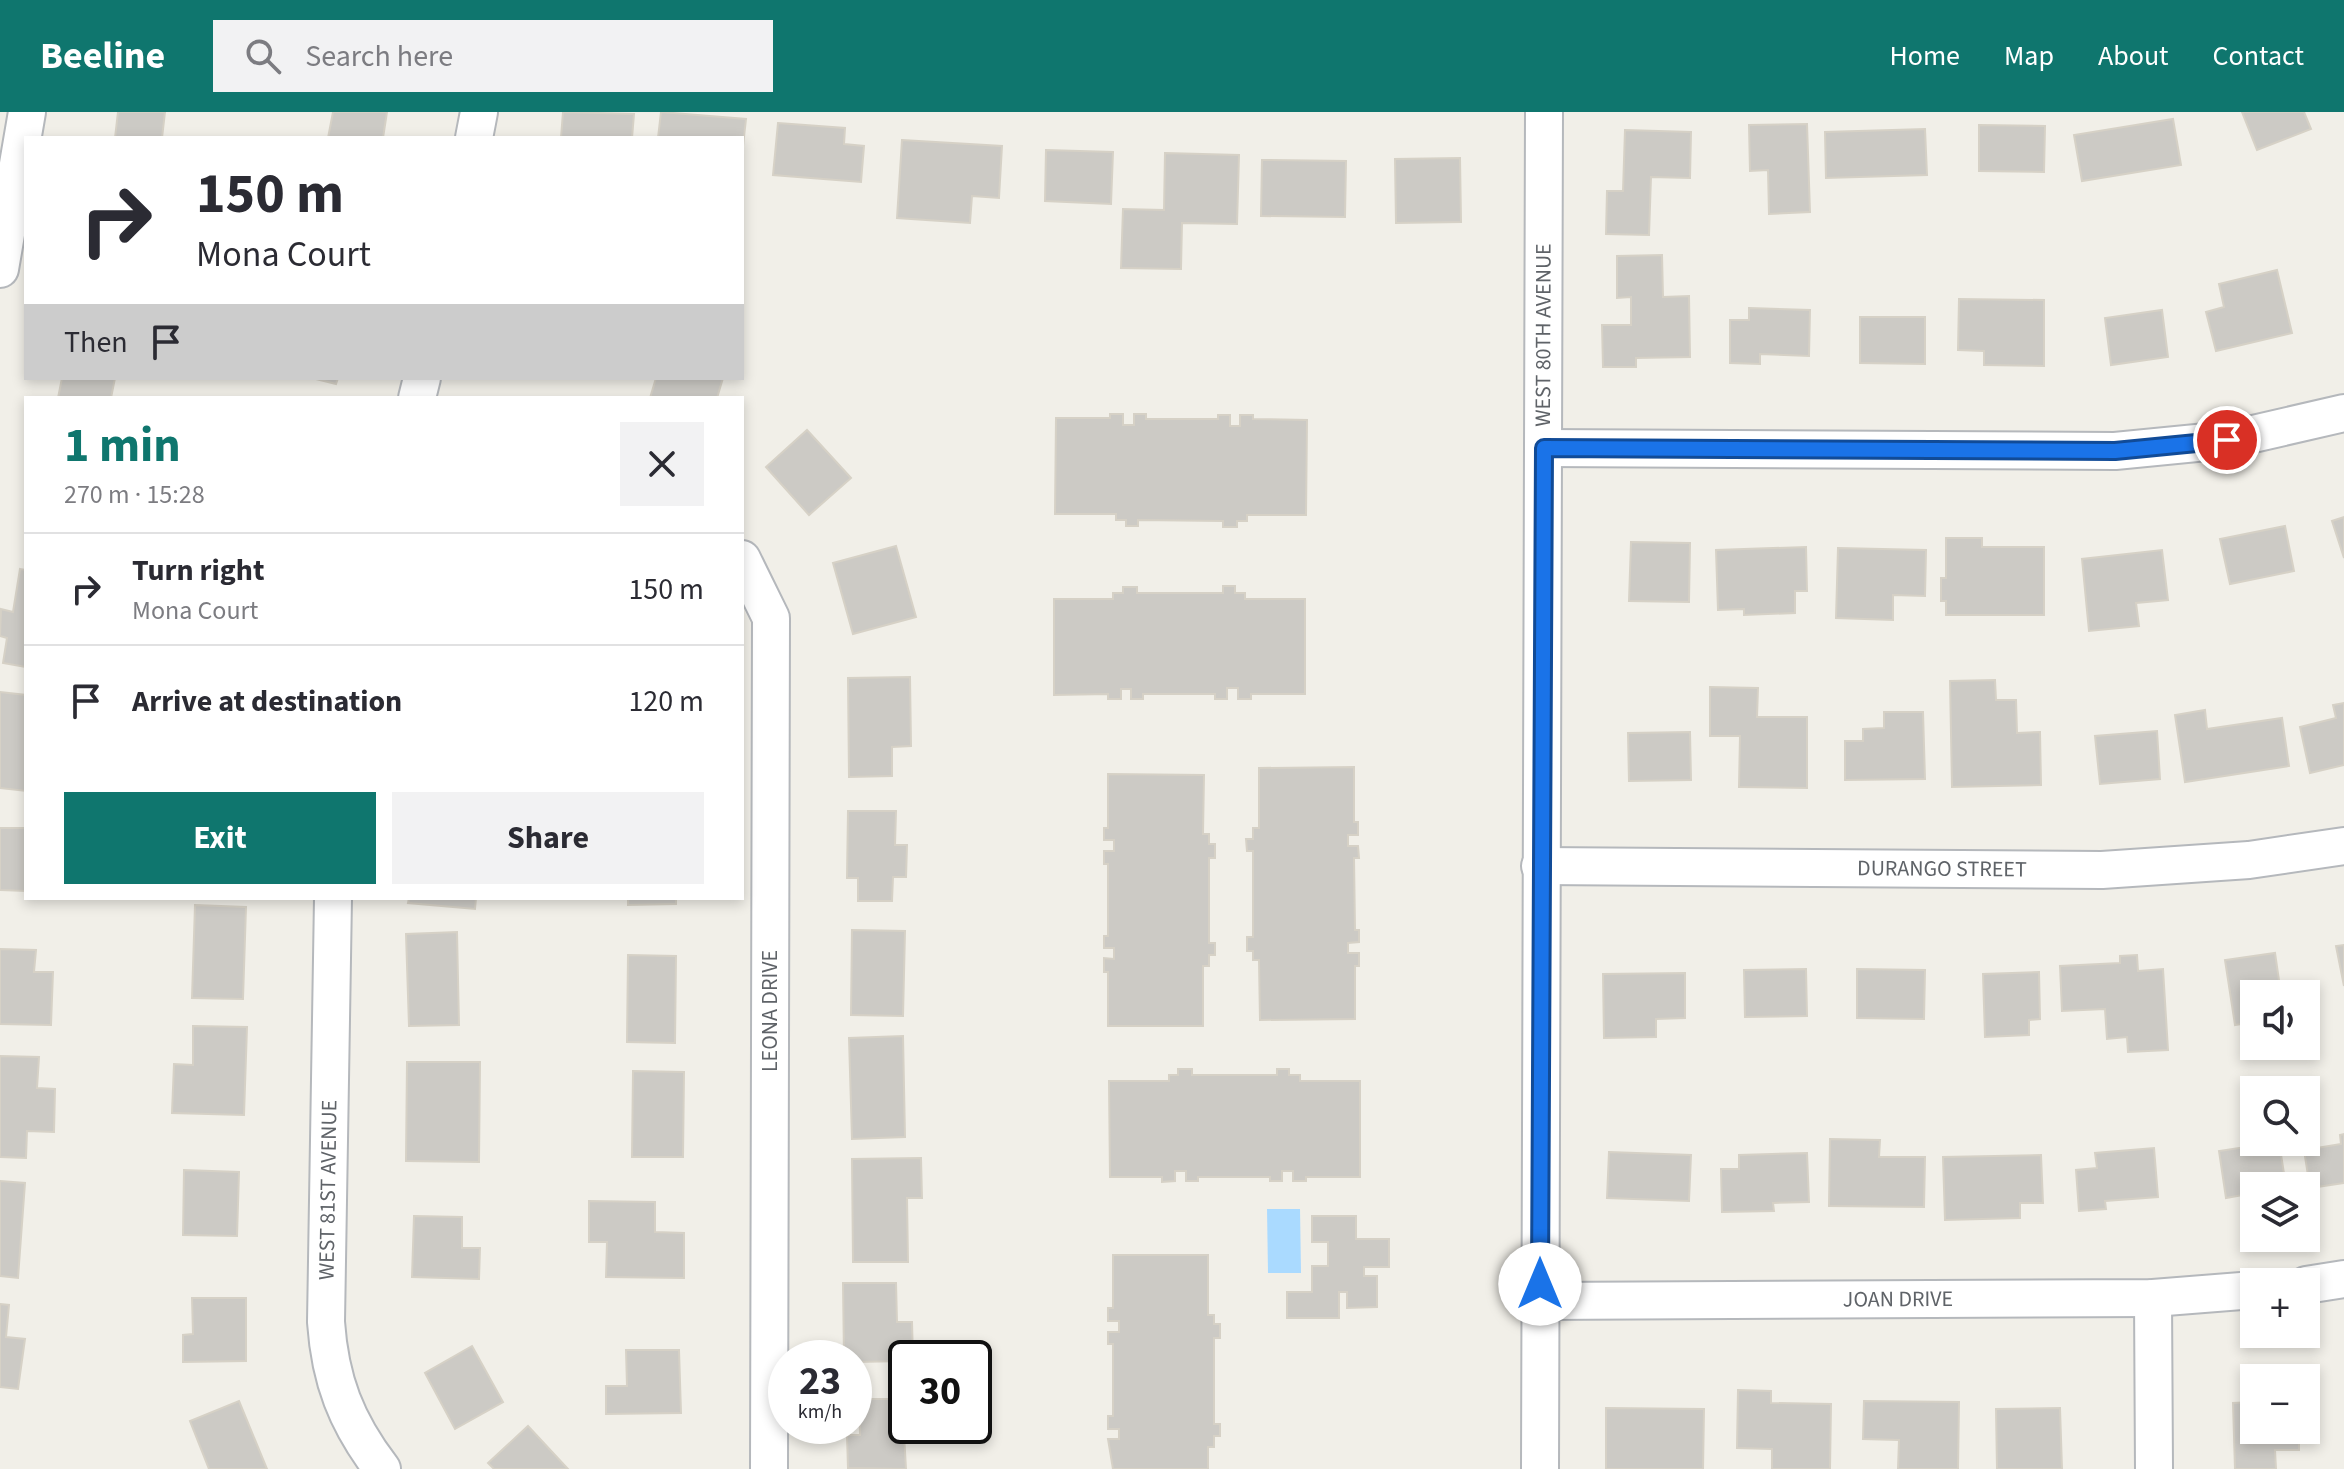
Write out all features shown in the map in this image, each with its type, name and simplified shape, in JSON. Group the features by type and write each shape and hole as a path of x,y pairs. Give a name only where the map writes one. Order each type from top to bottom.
{"street":[{"path":"0,269 27,112"},
{"name":"WEST 80TH AVENUE","path":"1540,1469 1544,112"},
{"path":"1544,448 2115,451 2227,440 2344,413"},
{"name":"LEONA DRIVE","path":"744,563 771,618 769,1469"},
{"name":"DURANGO STREET","path":"1540,866 2102,870 2249,860 2344,846"},
{"name":"WEST 81ST AVENUE","path":"333,900 326,1322 329,1364 339,1401 357,1437 382,1469"},
{"path":"2320,1283 2344,1279"},
{"name":"JOAN DRIVE","path":"1540,1301 2153,1298 2240,1291"},
{"path":"2153,1298 2154,1469"}],"water":[{"path":"1267,1209 1300,1209 1301,1273 1268,1273"}],"building":[{"path":"118,112 165,112 162,136 115,136"},
{"path":"333,112 387,112 383,136 328,136"},
{"path":"563,112 634,114 632,136 561,136"},
{"path":"661,112 746,119 744,137 658,136"},
{"path":"2242,112 2304,112 2311,129 2257,150"},
{"path":"2173,119 2181,165 2082,181 2074,135"},
{"path":"778,123 845,128 844,144 864,146 861,182 773,175"},
{"path":"1807,124 1810,212 1769,214 1768,170 1750,171 1749,125"},
{"path":"1979,125 2045,126 2044,172 1979,171"},
{"path":"1925,129 1927,175 1826,178 1825,132"},
{"path":"1625,130 1691,132 1690,178 1651,177 1649,235 1606,234 1607,191 1623,191"},
{"path":"902,140 1002,146 999,198 972,196 970,223 897,218"},
{"path":"1046,150 1113,152 1111,204 1045,201"},
{"path":"1165,153 1239,155 1237,224 1182,223 1181,269 1121,268 1123,209 1164,210"},
{"path":"1460,158 1461,222 1396,223 1395,159"},
{"path":"1262,160 1346,161 1345,217 1261,216"},
{"path":"1662,255 1663,297 1689,296 1690,357 1636,358 1636,367 1603,367 1602,325 1631,325 1631,297 1617,298 1617,256"},
{"path":"2277,270 2292,333 2216,351 2206,312 2224,307 2219,284"},
{"path":"1959,299 2044,300 2044,366 1984,365 1984,351 1958,350"},
{"path":"1749,308 1810,310 1809,356 1760,354 1760,364 1730,363 1730,320 1749,320"},
{"path":"2162,310 2168,357 2111,365 2105,318"},
{"path":"1860,317 1925,317 1925,364 1860,363"},
{"path":"62,380 115,380 111,396 58,396"},
{"path":"655,380 722,380 718,396 651,396"},
{"path":"1110,414 1123,414 1123,425 1134,425 1134,414 1146,414 1146,419 1218,419 1218,415 1230,415 1230,426 1240,426 1240,415 1253,415 1253,419 1307,420 1306,515 1247,515 1247,521 1237,521 1237,527 1223,527 1223,521 1138,520 1138,526 1126,526 1126,520 1116,520 1116,514 1055,514 1056,418 1110,418"},
{"path":"807,430 851,478 809,515 766,467"},
{"path":"2344,517 2344,558 2332,521"},
{"path":"2285,526 2294,571 2230,584 2220,539"},
{"path":"1946,538 1982,538 1982,547 2044,547 2044,615 1946,615 1946,601 1941,601 1941,578 1946,578"},
{"path":"1631,542 1690,543 1689,602 1629,601"},
{"path":"896,546 916,617 853,634 833,563"},
{"path":"1806,547 1807,591 1795,591 1795,613 1744,615 1744,609 1718,610 1716,550"},
{"path":"1838,548 1926,550 1925,596 1893,595 1893,620 1836,618"},
{"path":"2162,550 2168,600 2136,603 2139,626 2089,631 2082,559"},
{"path":"20,569 24,570 24,667 3,663 7,638 0,636 1,609 13,612"},
{"path":"1223,586 1235,586 1235,593 1245,593 1245,599 1305,599 1305,694 1251,694 1251,699 1238,699 1238,688 1227,688 1227,699 1215,699 1215,694 1143,694 1143,699 1131,699 1131,689 1121,689 1121,699 1108,699 1108,694 1054,695 1054,599 1113,599 1113,593 1123,593 1123,587 1137,587 1137,593 1223,593"},
{"path":"910,677 911,746 892,747 892,776 849,777 848,678"},
{"path":"1995,680 1996,700 2016,700 2017,733 2040,732 2041,785 1952,787 1950,681"},
{"path":"1710,687 1758,688 1757,717 1807,717 1807,788 1739,787 1740,736 1710,736"},
{"path":"0,692 24,695 24,791 0,788"},
{"path":"2344,703 2344,765 2310,773 2300,727 2336,718 2333,705"},
{"path":"2205,710 2207,729 2282,718 2289,766 2185,782 2175,715"},
{"path":"1884,712 1923,712 1925,779 1845,780 1845,741 1863,741 1863,729 1884,728"},
{"path":"2157,731 2160,779 2100,784 2095,736"},
{"path":"1690,732 1691,780 1629,781 1628,733"},
{"path":"1354,767 1354,822 1358,822 1358,835 1348,835 1348,846 1358,846 1359,858 1354,858 1355,930 1359,930 1359,942 1348,943 1348,953 1359,953 1359,966 1355,966 1355,1019 1260,1020 1259,960 1253,960 1253,951 1247,951 1247,937 1253,937 1253,851 1247,851 1246,839 1253,839 1253,828 1259,828 1259,768"},
{"path":"1108,774 1204,775 1203,834 1209,834 1209,844 1215,844 1215,858 1209,858 1209,943 1215,943 1215,955 1209,955 1209,966 1203,966 1203,1026 1108,1026 1108,972 1104,972 1104,958 1114,959 1114,948 1104,948 1104,936 1108,936 1108,864 1104,864 1104,851 1114,851 1114,840 1104,840 1104,828 1108,828"},
{"path":"848,811 896,811 895,845 907,845 906,877 893,877 892,901 858,901 858,878 847,878"},
{"path":"0,828 24,828 24,891 0,890"},
{"path":"409,900 476,900 475,909 408,903"},
{"path":"628,900 676,900 676,904 628,905"},
{"path":"195,905 246,907 243,999 192,998"},
{"path":"852,930 905,931 903,1016 851,1015"},
{"path":"457,932 459,1025 409,1026 406,934"},
{"path":"2344,945 2344,986 2336,946"},
{"path":"0,949 36,950 34,972 53,972 51,1025 0,1024"},
{"path":"2275,953 2279,980 2240,980 2240,1024 2235,1025 2225,960"},
{"path":"628,955 676,956 675,1043 627,1042"},
{"path":"2137,955 2138,971 2163,969 2168,1050 2128,1052 2127,1037 2107,1039 2105,1009 2062,1011 2060,966 2120,963 2120,956"},
{"path":"1806,969 1807,1016 1745,1017 1744,970"},
{"path":"1857,969 1925,970 1924,1019 1857,1018"},
{"path":"2039,972 2040,1019 2029,1020 2029,1035 1985,1037 1983,974"},
{"path":"1685,973 1685,1018 1656,1019 1656,1037 1604,1038 1603,974"},
{"path":"193,1026 247,1027 244,1115 172,1113 174,1064 193,1065"},
{"path":"903,1036 905,1137 852,1139 849,1038"},
{"path":"0,1056 39,1057 37,1088 55,1089 54,1132 27,1131 26,1158 0,1157"},
{"path":"407,1062 480,1062 479,1162 406,1161"},
{"path":"1178,1069 1192,1069 1192,1075 1277,1075 1277,1069 1289,1069 1289,1075 1300,1075 1300,1081 1360,1081 1360,1177 1306,1177 1306,1181 1293,1181 1293,1171 1282,1171 1282,1181 1270,1181 1270,1177 1198,1177 1198,1181 1186,1181 1186,1171 1175,1171 1175,1181 1162,1182 1162,1177 1110,1177 1109,1081 1169,1081 1169,1075 1178,1075"},
{"path":"633,1071 684,1072 683,1157 632,1157"},
{"path":"2344,1134 2344,1183 2320,1187 2320,1172 2307,1172 2305,1156 2320,1156 2320,1147 2341,1144 2340,1135"},
{"path":"1830,1139 1880,1140 1879,1157 1925,1157 1924,1207 1829,1206"},
{"path":"2154,1148 2158,1197 2105,1201 2106,1209 2079,1211 2076,1170 2097,1168 2095,1153"},
{"path":"2240,1148 2240,1156 2281,1156 2284,1172 2240,1172 2240,1196 2226,1198 2219,1151"},
{"path":"1609,1152 1691,1155 1689,1201 1607,1198"},
{"path":"1807,1153 1809,1202 1773,1203 1774,1211 1722,1212 1721,1169 1739,1169 1739,1155"},
{"path":"2041,1155 2043,1203 2020,1203 2020,1218 1945,1220 1943,1157"},
{"path":"921,1158 922,1198 907,1198 908,1262 853,1262 852,1159"},
{"path":"184,1170 239,1172 237,1236 183,1235"},
{"path":"0,1181 25,1183 18,1278 0,1276"},
{"path":"589,1201 655,1202 655,1232 684,1233 684,1278 606,1277 607,1242 589,1242"},
{"path":"414,1216 462,1217 462,1248 480,1248 479,1279 412,1277"},
{"path":"1312,1216 1356,1216 1356,1239 1389,1239 1389,1267 1364,1267 1364,1276 1377,1276 1377,1307 1347,1308 1347,1292 1339,1292 1339,1318 1287,1318 1287,1292 1312,1292 1312,1266 1328,1266 1328,1242 1312,1242"},
{"path":"1113,1255 1208,1255 1208,1315 1214,1315 1214,1324 1220,1324 1220,1338 1214,1338 1214,1424 1220,1424 1220,1436 1214,1436 1214,1447 1208,1447 1208,1469 1113,1469 1108,1439 1119,1439 1119,1429 1108,1429 1108,1416 1113,1416 1113,1344 1108,1344 1108,1332 1119,1332 1119,1321 1108,1321 1108,1308 1113,1308"},
{"path":"843,1283 896,1283 897,1322 912,1322 912,1340 888,1340 888,1361 872,1362 872,1340 844,1340"},
{"path":"192,1298 246,1298 246,1361 183,1362 183,1335 193,1334"},
{"path":"0,1304 9,1305 6,1337 25,1339 18,1389 0,1387"},
{"path":"472,1346 503,1402 455,1429 425,1373"},
{"path":"626,1350 679,1350 681,1413 606,1414 606,1386 627,1386"},
{"path":"1738,1390 1771,1391 1771,1403 1831,1404 1830,1469 1772,1469 1772,1449 1737,1448"},
{"path":"872,1399 888,1399 888,1444 905,1444 906,1469 848,1468 847,1444 872,1444"},
{"path":"239,1401 267,1469 209,1469 190,1421"},
{"path":"1864,1401 1959,1402 1958,1469 1898,1469 1899,1440 1863,1439"},
{"path":"2233,1403 2240,1403 2240,1444 2299,1444 2299,1450 2275,1450 2276,1469 2235,1469"},
{"path":"1606,1408 1704,1409 1703,1469 1606,1469"},
{"path":"2060,1408 2062,1469 1997,1469 1996,1409"},
{"path":"528,1426 568,1469 494,1469 488,1463"}],"route":[{"path":"1540,1284 1544,448 2115,451 2227,440"}]}
